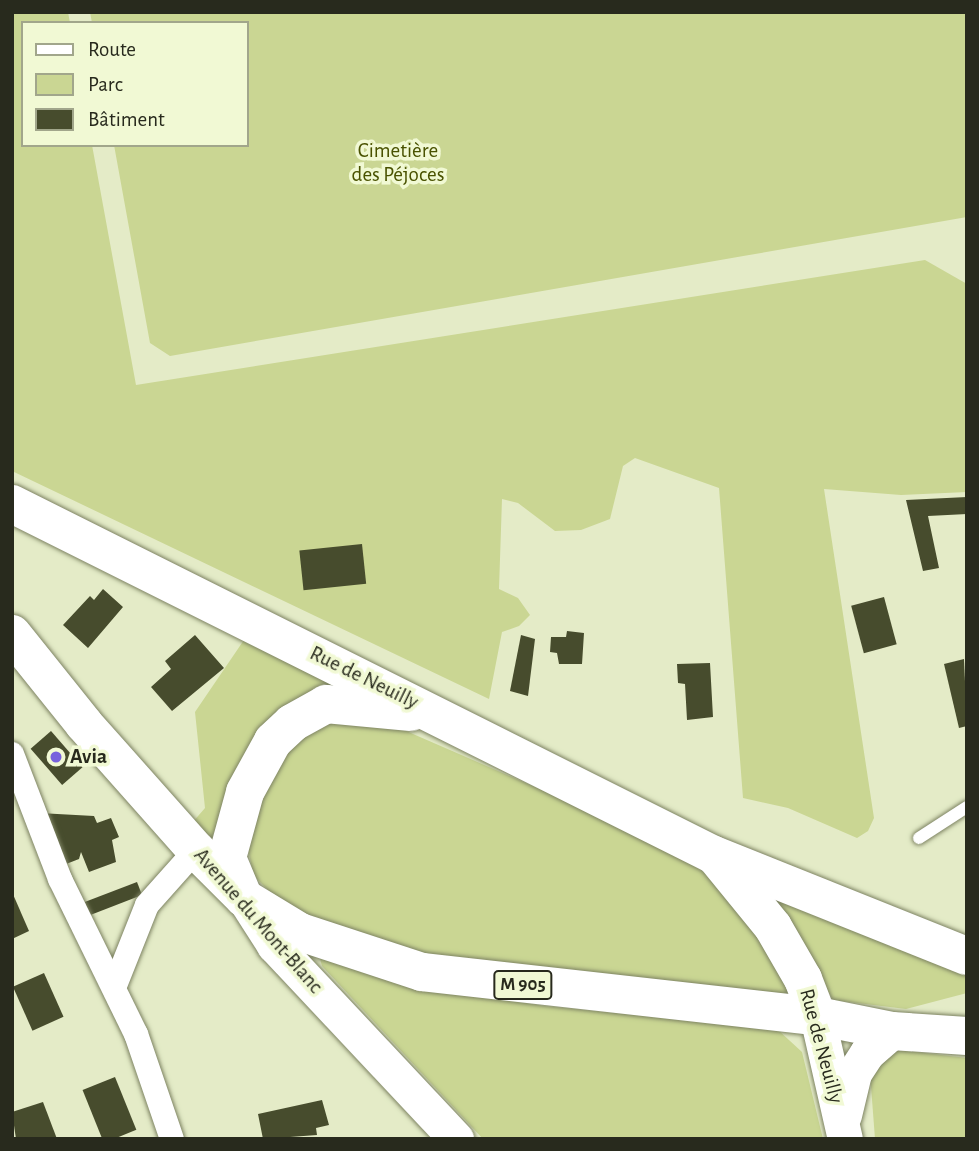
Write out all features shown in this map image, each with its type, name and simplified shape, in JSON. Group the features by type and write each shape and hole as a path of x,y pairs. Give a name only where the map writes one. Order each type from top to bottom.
{"main road":[{"name":"Rue de Neuilly","path":"12,504 443,717 714,855 967,956"},
{"name":"Avenue du Mont-Blanc","path":"12,634 84,724 196,850 244,898 274,945 456,1139"},
{"path":"244,898 227,858 237,818 254,769 273,741 292,723 326,705 363,705 443,717"},
{"name":"Rue de Neuilly","path":"714,855 773,927 803,979 817,1016 843,1132"},
{"name":"M 905","path":"244,898 300,932 422,972 817,1016 907,1032 967,1036"},
{"path":"843,1132 854,1073 867,1053 907,1032 967,1017"}],"street":[{"path":"12,754 60,878 136,1034 172,1139"},
{"path":"114,988 147,905 196,850"}],"lane":[{"path":"919,838 967,807"}],"green space":[{"path":"12,12 68,12 70,21 21,21 21,147 92,147 136,385 925,260 967,284 967,492 901,495 824,489 874,818 868,831 857,838 788,808 743,798 719,488 635,458 623,466 610,519 581,530 555,531 518,503 502,499 499,589 518,598 530,615 519,626 502,632 489,699 12,471"},
{"name":"Cimetière des Péjoces","path":"90,12 967,12 967,217 170,356 150,343 114,147 248,147 248,21 92,21"},
{"path":"246,637 353,690 247,761 209,843 192,823 205,808 195,712"},
{"path":"320,721 397,727 620,824 684,859 709,876 745,915 789,989 787,994 446,958 397,948 327,925 275,897 253,875 246,837 282,756"},
{"path":"774,899 967,973 967,993 906,1009 833,1000"},
{"path":"319,955 405,983 544,1006 777,1029 802,1052 823,1139 483,1139 322,966"},
{"path":"899,1050 967,1058 967,1139 875,1139 870,1073"}],"building":[{"path":"967,497 967,514 928,516 939,568 923,571 906,500"},
{"path":"362,544 366,584 304,590 299,551"},
{"path":"103,589 123,607 88,648 63,625 90,596 94,600"},
{"path":"884,597 897,644 864,653 851,606"},
{"path":"567,631 584,633 582,664 559,664 557,653 550,652 551,637 566,637"},
{"path":"195,635 224,668 172,711 151,687 171,669 165,661"},
{"path":"521,635 535,639 528,696 510,691"},
{"path":"964,659 967,726 959,728 944,664"},
{"path":"710,663 713,717 687,720 685,684 678,683 677,664"},
{"path":"51,731 82,767 62,785 31,749"},
{"path":"39,813 94,816 97,823 111,818 119,837 112,840 116,862 89,872 81,852 79,859 61,866"},
{"path":"137,882 142,895 90,915 85,902"},
{"path":"12,892 29,931 12,939"},
{"path":"44,973 64,1017 32,1031 13,987"},
{"path":"115,1077 136,1130 114,1139 102,1139 83,1090"},
{"path":"322,1100 329,1125 316,1128 317,1135 263,1139 258,1114"},
{"path":"43,1102 57,1139 16,1139 12,1112"}],"place":[{"name":"Avia","path":"56,757"}]}
